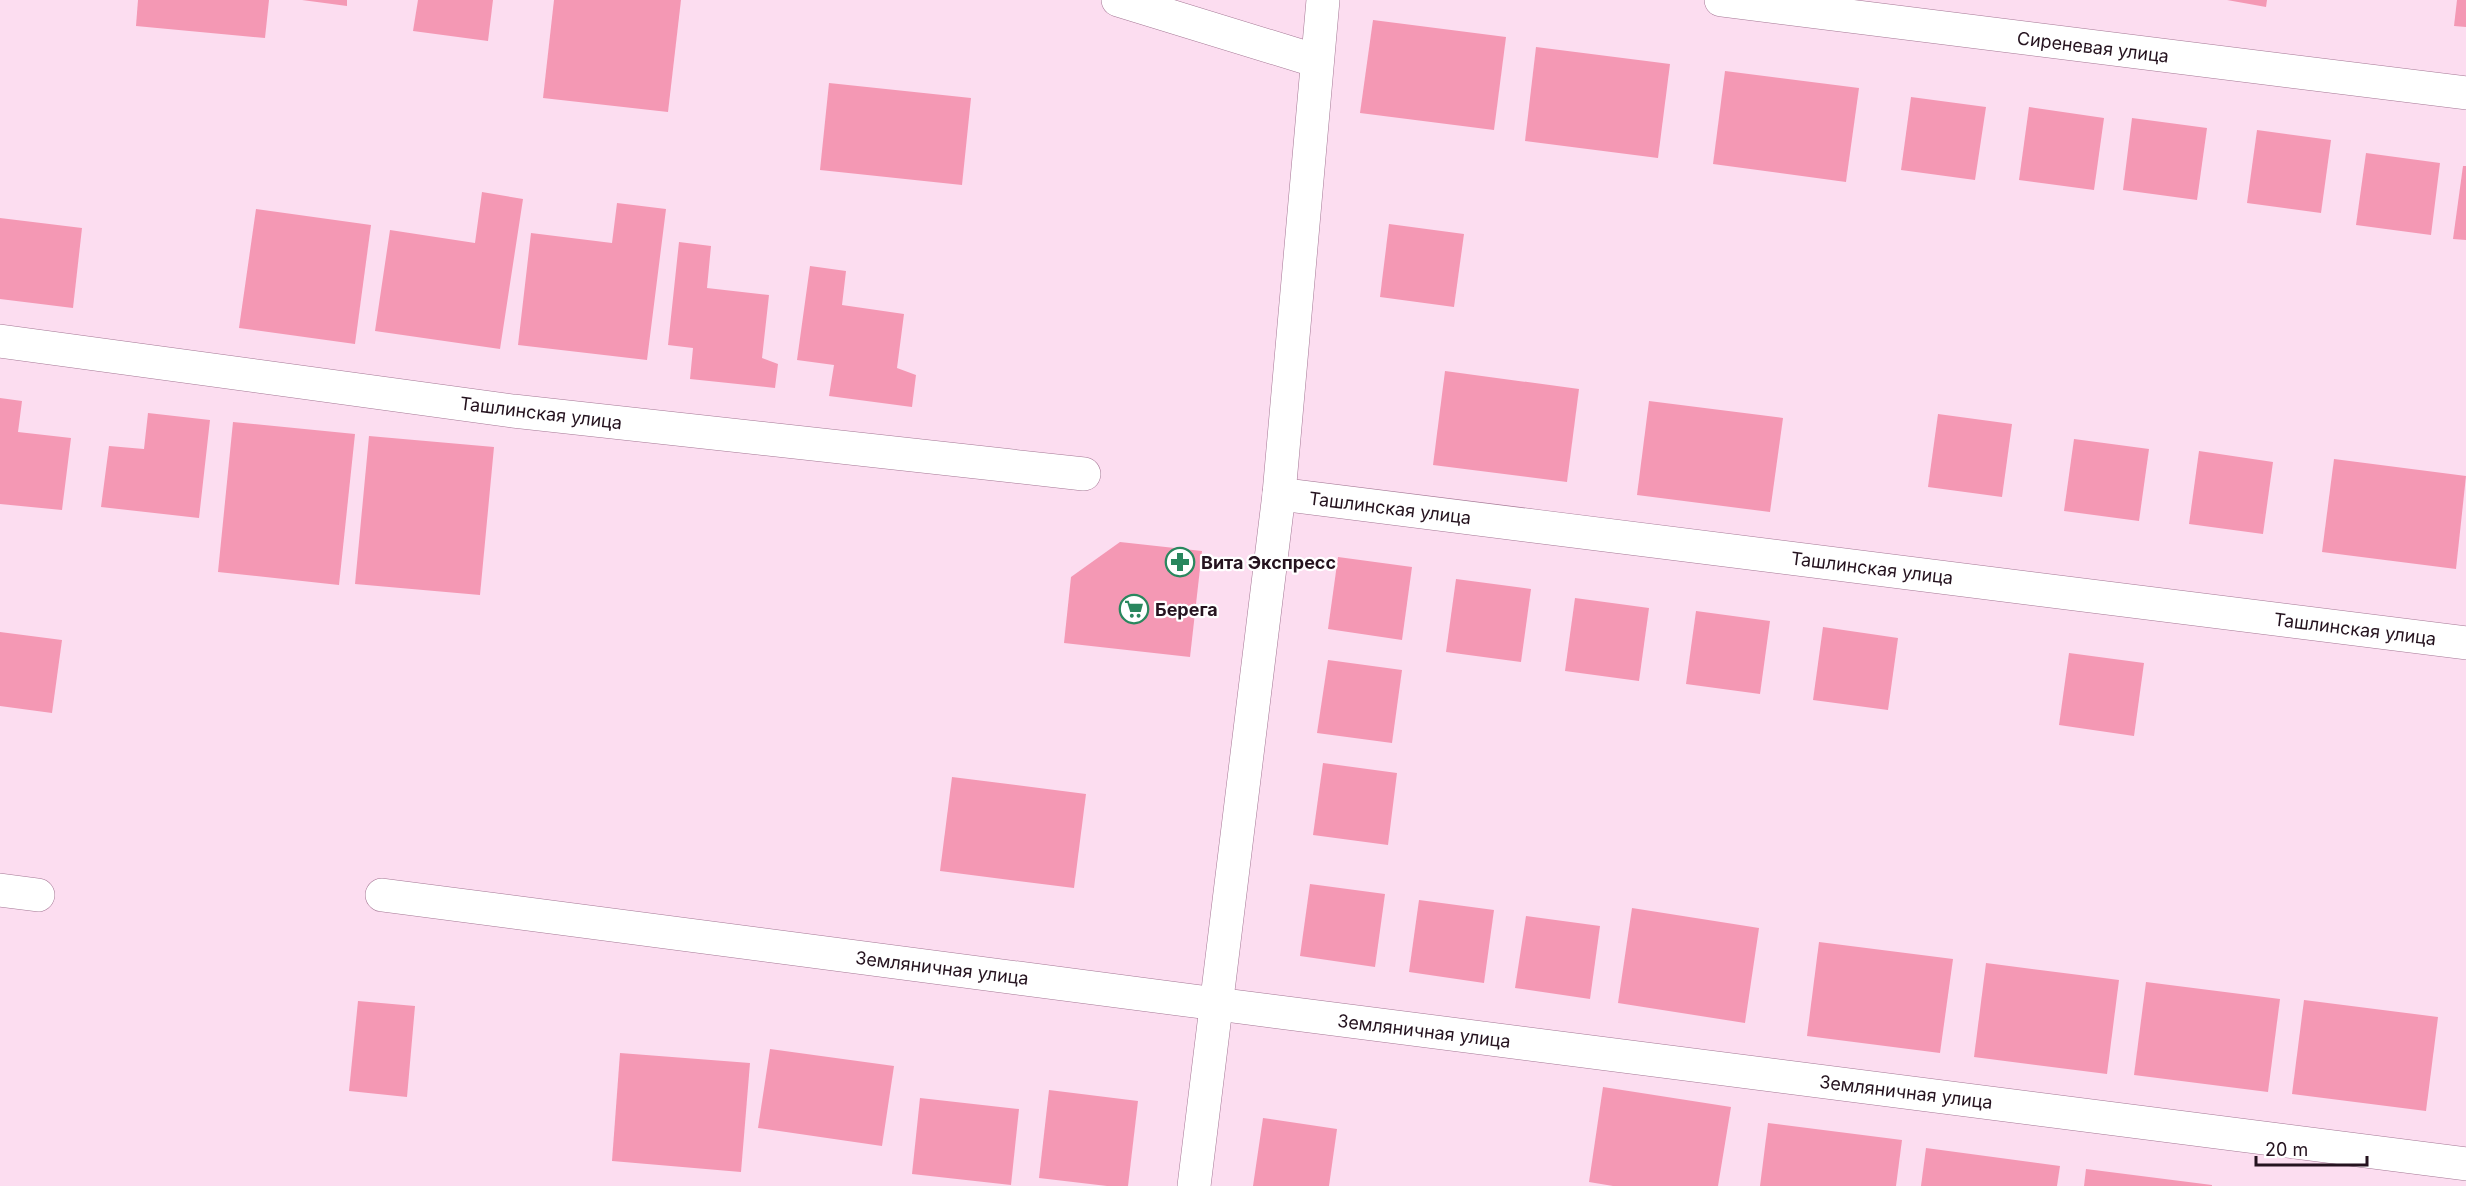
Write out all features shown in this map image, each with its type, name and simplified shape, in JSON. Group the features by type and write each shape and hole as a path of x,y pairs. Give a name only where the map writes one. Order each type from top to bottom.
{"street":[{"path":"1118,0 1317,61"},
{"path":"1194,1186 1279,494 1323,0"},
{"name":"Сиреневая улица","path":"1721,0 2466,93"},
{"name":"Ташлинская улица","path":"0,341 513,411 1084,474"},
{"name":"Ташлинская улица","path":"1279,494 2466,643"},
{"path":"0,890 38,895"},
{"name":"Земляничная улица","path":"382,895 2466,1164"}],"building":[{"path":"138,0 269,0 265,38 136,26"},
{"path":"302,0 347,0 347,6"},
{"path":"418,0 493,0 488,41 413,31"},
{"path":"554,0 681,0 668,112 543,98"},
{"path":"2227,0 2267,0 2266,7"},
{"path":"2457,0 2466,0 2466,27 2454,26"},
{"path":"1373,20 1506,37 1494,130 1360,113"},
{"path":"1536,47 1670,64 1658,158 1525,141"},
{"path":"1725,71 1859,88 1846,182 1713,164"},
{"path":"829,83 971,98 962,185 820,170"},
{"path":"1911,97 1986,107 1975,180 1901,170"},
{"path":"2029,107 2104,118 2094,190 2019,180"},
{"path":"2132,118 2207,128 2197,200 2123,190"},
{"path":"2257,130 2331,140 2321,213 2247,203"},
{"path":"2366,153 2440,163 2431,235 2356,225"},
{"path":"2463,166 2466,166 2466,240 2453,239"},
{"path":"482,192 523,199 500,349 375,331 390,230 475,243"},
{"path":"617,203 666,209 647,360 518,345 531,233 612,243"},
{"path":"256,209 371,225 355,344 239,328"},
{"path":"0,218 82,228 73,308 0,299"},
{"path":"1389,224 1464,234 1454,307 1380,297"},
{"path":"679,242 711,246 707,288 769,295 762,358 778,364 775,388 690,379 693,348 668,345"},
{"path":"810,266 846,271 842,305 904,314 897,368 916,375 912,407 829,396 834,365 797,360"},
{"path":"1445,371 1579,389 1567,482 1433,465"},
{"path":"0,398 22,401 18,432 71,438 62,510 0,504"},
{"path":"1649,401 1783,418 1770,512 1637,495"},
{"path":"148,413 210,420 199,518 101,507 109,446 144,449"},
{"path":"1938,414 2012,424 2002,497 1928,487"},
{"path":"233,422 355,434 339,585 218,572"},
{"path":"369,436 494,447 480,595 355,584"},
{"path":"2074,439 2149,449 2139,521 2064,511"},
{"path":"2199,451 2273,462 2263,534 2189,524"},
{"path":"2334,459 2466,476 2456,569 2322,552"},
{"path":"1120,542 1202,551 1190,657 1064,643 1071,577"},
{"path":"1338,557 1412,567 1402,640 1328,629"},
{"path":"1456,579 1531,589 1521,662 1446,652"},
{"path":"1575,598 1649,608 1639,681 1565,671"},
{"path":"1696,611 1770,621 1760,694 1686,684"},
{"path":"1823,627 1898,638 1888,710 1813,700"},
{"path":"0,632 62,640 52,713 0,706"},
{"path":"2069,653 2144,663 2134,736 2059,725"},
{"path":"1328,660 1402,670 1392,743 1317,733"},
{"path":"1323,763 1397,773 1388,845 1313,835"},
{"path":"952,777 1086,794 1074,888 940,871"},
{"path":"1310,884 1385,894 1375,967 1300,956"},
{"path":"1419,900 1494,910 1484,983 1409,972"},
{"path":"1632,908 1759,928 1745,1023 1618,1003"},
{"path":"1526,916 1600,926 1590,999 1515,988"},
{"path":"1819,942 1953,959 1940,1053 1807,1036"},
{"path":"1986,963 2119,980 2107,1074 1974,1057"},
{"path":"2146,982 2280,999 2268,1092 2134,1075"},
{"path":"2304,1000 2438,1017 2426,1111 2292,1094"},
{"path":"358,1001 415,1006 407,1097 349,1091"},
{"path":"770,1049 894,1066 882,1146 758,1128"},
{"path":"620,1053 750,1063 741,1172 612,1161"},
{"path":"1603,1087 1731,1107 1718,1186 1613,1186 1589,1182"},
{"path":"1049,1090 1138,1101 1128,1186 1107,1186 1039,1178"},
{"path":"920,1098 1019,1109 1011,1185 912,1174"},
{"path":"1263,1118 1337,1129 1329,1186 1253,1186"},
{"path":"1768,1123 1902,1140 1896,1186 1760,1186"},
{"path":"1926,1148 2060,1166 2057,1186 1921,1186"},
{"path":"2086,1169 2212,1185 2212,1186 2084,1186"}],"place":[{"name":"Вита Экспресс","path":"1180,562"},
{"name":"Берега","path":"1134,609"}]}
